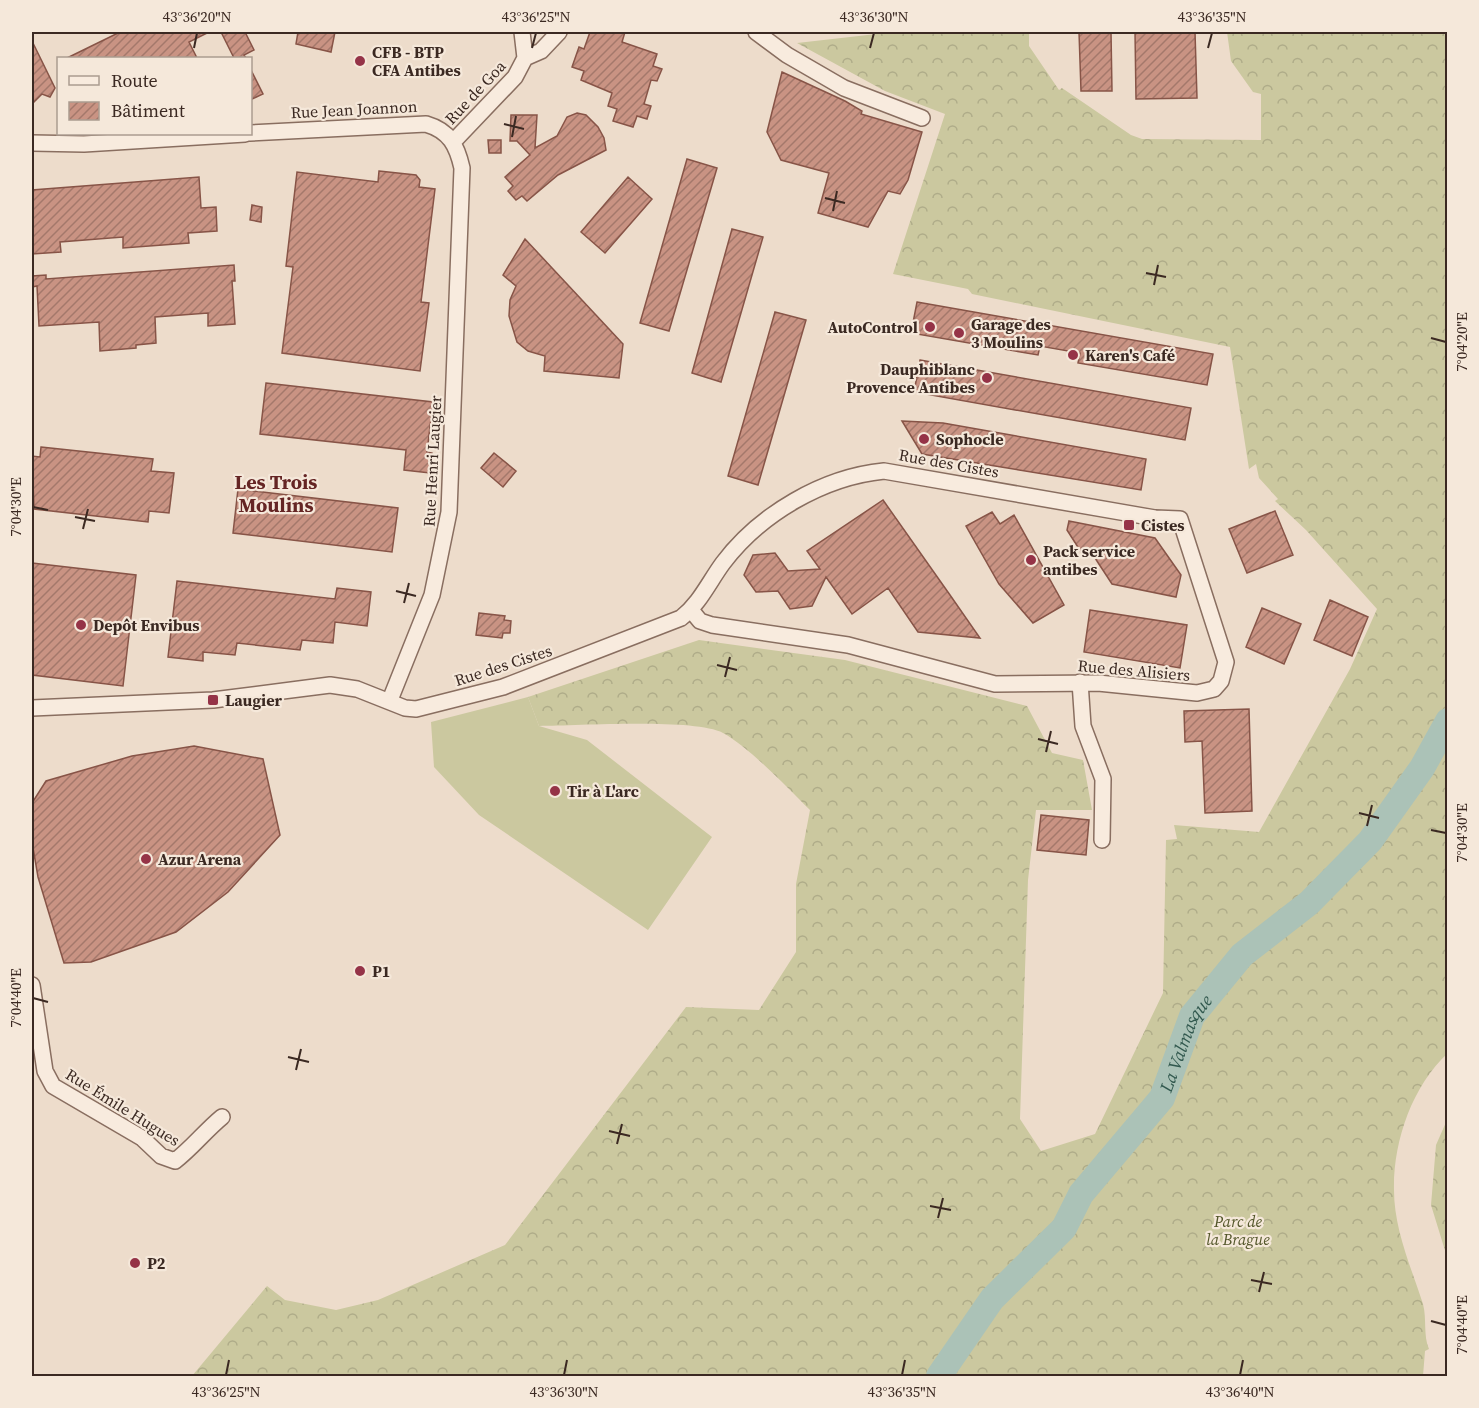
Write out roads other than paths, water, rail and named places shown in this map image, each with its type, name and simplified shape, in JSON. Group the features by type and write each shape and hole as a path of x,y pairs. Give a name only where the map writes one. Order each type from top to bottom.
{"street":[{"name":"Rue de Goa","path":"453,142 516,77 525,58 522,32"},
{"path":"525,58 541,51 559,32"},
{"path":"756,32 787,55 844,88 922,118"},
{"name":"Rue Jean Joannon","path":"252,133 426,124 437,127 453,142"},
{"path":"32,143 84,144 228,135"},
{"name":"Rue Henri Laugier","path":"390,700 432,596 449,512 462,168 453,142"},
{"name":"Rue des Cistes","path":"390,700 405,708 417,709 503,687 667,625 691,610 740,544 768,518 791,504 852,476 884,471 1155,518 1180,519"},
{"name":"Rue des Alisiers","path":"691,610 700,621 711,625 848,645 995,684 1080,682 1197,693 1214,689 1221,681 1226,662 1180,519"},
{"path":"1080,682 1083,726 1103,779 1102,840"},
{"path":"32,708 213,700 330,685 357,689 390,700"},
{"name":"Rue Émile Hugues","path":"32,985 45,1071 53,1086 142,1138 161,1156 175,1161 189,1150 199,1136 222,1117"}],"waterway":[{"name":"La Valmasque","path":"939,1376 992,1299 1064,1228 1081,1194 1162,1098 1192,1016 1242,955 1309,903 1370,841 1422,768 1448,721"}],"place":[{"name":"CFB - BTP CFA Antibes","path":"360,61"},
{"name":"AutoControl","path":"930,327"},
{"name":"Garage des 3 Moulins","path":"959,333"},
{"name":"Karen's Café","path":"1073,355"},
{"name":"Dauphiblanc Provence Antibes","path":"987,378"},
{"name":"Sophocle","path":"924,439"},
{"name":"Cistes","path":"1129,525"},
{"name":"Pack service antibes","path":"1031,560"},
{"name":"Depôt Envibus","path":"81,625"},
{"name":"Laugier","path":"213,700"},
{"name":"Tir à L'arc","path":"555,791"},
{"name":"Azur Arena","path":"146,859"},
{"name":"P1","path":"360,971"},
{"name":"P2","path":"135,1263"}],"district":[{"name":"Les Trois Moulins","path":"276,494"}],"park label":[{"name":"Parc de la Brague","path":"1238,1230"}]}
